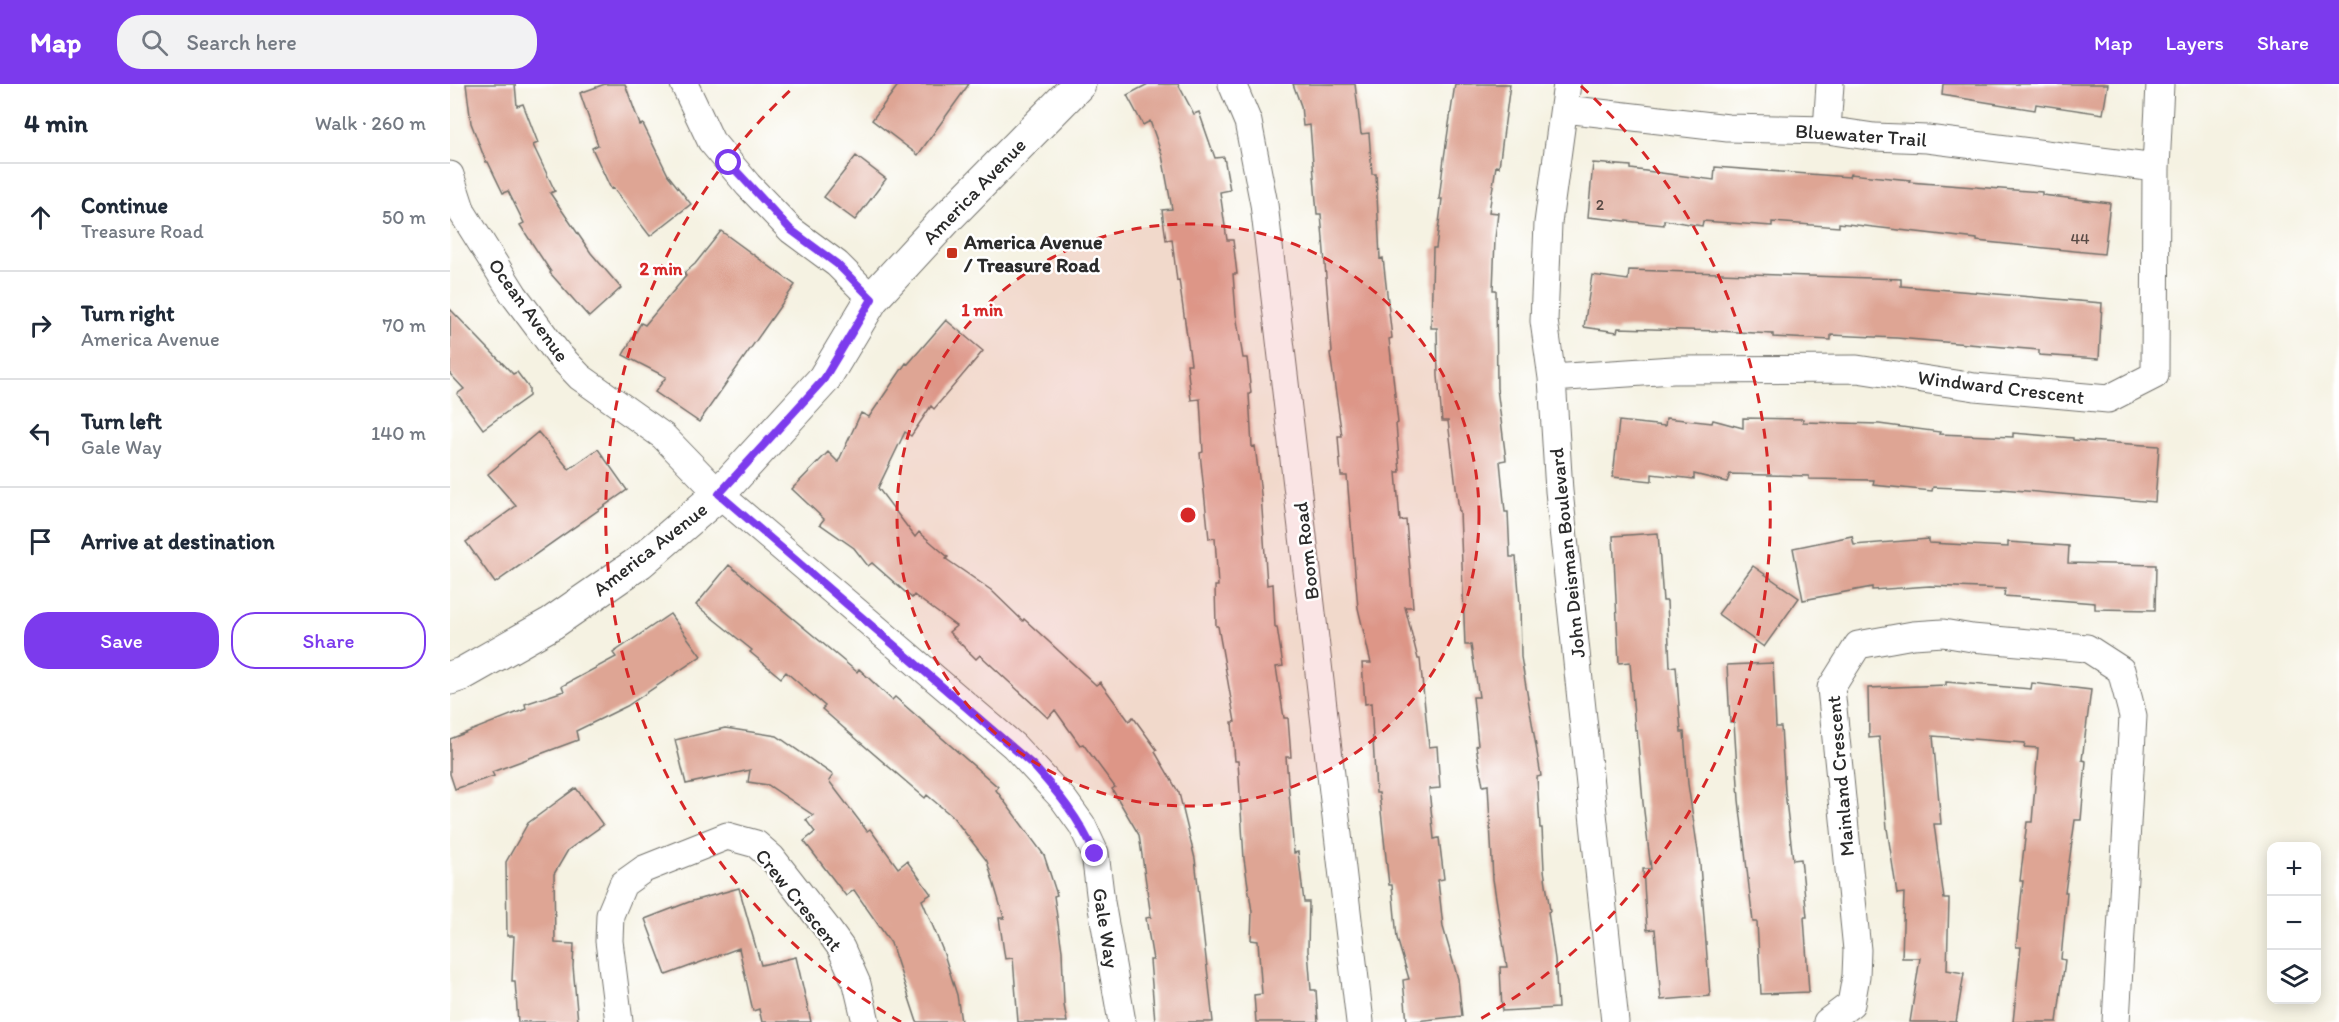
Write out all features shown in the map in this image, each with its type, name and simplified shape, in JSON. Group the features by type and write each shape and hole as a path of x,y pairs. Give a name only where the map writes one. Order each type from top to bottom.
{"street":[{"path":"684,84 711,141 748,185 791,230 837,264 872,299"},
{"name":"America Avenue","path":"450,678 462,674 562,616 640,562 719,494 824,379 872,299 945,220 1079,84"},
{"name":"Boom Road","path":"1232,84 1248,122 1264,204 1360,1022"},
{"path":"1827,130 1830,84"},
{"name":"Windward Crescent","path":"1551,378 1673,370 1857,369 1975,387 2108,399 2155,375 2156,168 2160,84"},
{"name":"Bluewater Trail","path":"1566,97 1728,128 1827,130 1874,137 1927,139 2156,168"},
{"name":"John Deisman Boulevard","path":"1566,97 1548,224 1544,321 1551,378 1559,490 1615,1022"},
{"name":"Ocean Avenue","path":"451,187 462,212 502,277 559,355 580,377 663,436 719,494"},
{"name":"Gale Way","path":"719,494 1014,747 1064,800 1082,825 1095,854 1122,1022"},
{"name":"Mainland Crescent","path":"1827,1022 1851,1004 1856,976 1857,950 1831,688 1858,645 1913,635 1943,633 1972,638 2087,648 2121,670 2133,716 2116,1022"},
{"name":"Crew Crescent","path":"619,1022 609,941 610,915 623,884 644,869 727,836 756,844 771,858 826,927 841,948 857,984 866,1022"}],"building":[{"path":"466,84 515,84 517,106 523,104 538,143 533,145 555,191 550,193 591,253 621,288 589,317 550,273 520,225 524,223 508,191 503,193 486,162 471,123"},
{"path":"605,84 625,84 640,125 643,124 668,175 691,204 650,236 613,188 611,189 592,148 598,145 580,93"},
{"path":"899,84 969,84 918,155 872,120"},
{"path":"1148,84 1178,84 1194,114 1199,112 1215,158 1224,157 1230,190 1220,192 1227,240 1233,240 1237,274 1233,274 1236,314 1243,358 1247,358 1251,393 1249,394 1252,447 1255,446 1261,494 1267,585 1273,584 1275,627 1277,627 1283,666 1276,667 1284,718 1288,718 1291,757 1286,757 1294,853 1298,852 1304,902 1309,902 1308,950 1311,990 1316,990 1318,1022 1256,1022 1254,995 1262,994 1258,941 1251,940 1252,912 1244,859 1238,761 1235,761 1232,722 1235,722 1218,626 1216,626 1215,586 1218,586 1215,538 1209,539 1200,453 1203,452 1200,399 1191,400 1187,364 1191,364 1179,280 1177,281 1172,239 1166,240 1162,210 1172,209 1162,155 1150,121 1143,125 1127,95"},
{"path":"1293,84 1355,84 1361,134 1369,133 1372,174 1376,174 1380,259 1383,258 1392,338 1389,339 1398,423 1396,424 1400,472 1396,472 1400,521 1406,520 1413,607 1405,607 1418,659 1420,659 1429,747 1437,746 1440,788 1429,789 1434,839 1439,838 1444,879 1438,880 1443,927 1458,979 1462,1016 1407,1022 1403,980 1409,979 1397,938 1379,793 1376,793 1371,703 1365,704 1362,663 1371,663 1358,608 1347,476 1341,476 1338,436 1342,436 1330,353 1332,352 1321,214 1317,214 1310,125 1303,126 1301,106"},
{"path":"1455,84 1510,84 1499,167 1496,166 1489,212 1498,213 1493,290 1496,290 1497,388 1506,460 1500,461 1505,512 1508,512 1510,557 1516,557 1521,657 1541,776 1537,777 1540,828 1542,828 1558,1008 1502,1011 1500,967 1507,967 1493,879 1488,785 1483,786 1476,746 1478,745 1473,697 1479,697 1471,645 1465,645 1460,511 1448,421 1442,421 1437,328 1431,328 1433,248 1436,248 1442,199 1439,199"},
{"path":"1943,84 2108,84 2103,114 2036,104 2035,110 1942,95"},
{"path":"856,156 886,179 855,220 824,197"},
{"path":"1593,163 1631,166 1631,169 1714,180 1715,167 1849,177 1850,174 1910,180 1909,182 2042,192 2042,195 2110,203 2104,254 1977,241 1977,239 1839,223 1839,227 1772,222 1772,226 1703,221 1702,226 1664,220 1664,225 1588,217"},
{"path":"721,231 795,285 699,422 655,392 666,377 623,355 641,323 645,325 686,276 684,273 695,264"},
{"path":"1629,270 1901,279 1901,286 2102,303 2099,359 2039,355 2039,350 1897,338 1831,335 1831,340 1719,331 1618,328 1617,332 1584,327 1592,275 1628,280"},
{"path":"450,309 513,374 517,372 529,388 529,396 483,429 457,394 464,389 450,374"},
{"path":"946,320 983,351 934,409 931,406 911,436 905,432 878,488 915,537 919,532 948,557 946,559 991,590 1096,685 1100,682 1129,721 1133,717 1157,750 1155,752 1179,793 1195,859 1213,1022 1155,1022 1150,960 1153,960 1146,918 1151,917 1139,835 1112,789 1115,787 1083,744 1080,745 1055,710 1048,718 980,655 976,659 949,632 956,626 914,595 912,598 872,563 868,566 854,548 820,524 824,519 792,489 828,452 838,462 861,413 869,417 906,363 908,364"},
{"path":"1666,418 1712,423 1713,420 1743,428 1743,418 1803,419 1803,422 1879,424 1940,432 1939,434 2013,437 2013,433 2159,446 2155,502 2002,489 1933,487 1932,491 1873,485 1874,480 1809,479 1809,476 1730,474 1727,482 1694,474 1694,479 1652,474 1652,481 1613,477 1619,421 1665,426"},
{"path":"538,432 569,469 598,449 627,490 495,583 466,542 516,506 488,474"},
{"path":"1658,533 1663,601 1667,601 1670,667 1676,666 1681,732 1684,732 1688,784 1700,865 1710,996 1661,1000 1655,929 1647,930 1643,869 1651,869 1637,730 1635,730 1630,662 1619,663 1613,536"},
{"path":"1852,536 1854,545 1929,539 1929,543 2008,547 2008,542 2069,546 2068,563 2156,565 2155,610 2095,609 2095,603 2004,596 2005,589 1930,586 1872,590 1872,587 1803,600 1793,548"},
{"path":"729,565 857,672 859,669 892,700 895,697 998,787 996,790 1044,855 1057,895 1054,896 1062,951 1067,1022 1018,1022 1013,958 1005,959 999,918 1004,918 987,861 953,817 927,795 925,798 846,730 822,709 825,706 786,672 781,678 750,652 752,650 696,605"},
{"path":"1753,566 1799,598 1764,647 1718,614"},
{"path":"670,614 701,656 627,706 576,731 578,740 492,772 494,776 455,789 450,774 450,739 526,709 525,704 564,691 562,686 616,657 613,653"},
{"path":"1773,663 1776,727 1781,727 1785,792 1793,860 1801,859 1807,917 1804,917 1809,992 1761,994 1757,922 1753,922 1739,800 1734,722 1730,722 1727,665"},
{"path":"1946,682 2031,689 2032,683 2091,690 2082,760 2086,761 2081,820 2075,820 2065,892 2067,892 2061,959 2065,960 2057,1022 2013,1022 2021,947 2016,947 2023,881 2020,881 2027,822 2032,822 2038,748 2024,747 2025,743 1933,736 1941,824 1934,824 1944,899 1949,899 1947,970 1964,973 1956,1022 1910,1022 1920,958 1902,958 1904,893 1897,894 1887,828 1879,737 1869,738 1868,688 1946,685"},
{"path":"725,728 777,736 833,775 829,781 867,831 870,829 898,868 907,861 931,894 922,900 943,951 957,995 961,1022 917,1022 891,943 854,890 846,896 804,841 815,832 806,820 813,815 768,785 748,782 750,770 686,784 675,740"},
{"path":"576,788 603,825 568,850 554,874 555,943 574,944 573,966 578,1022 518,1022 515,981 512,981 514,936 507,936 506,862 528,823"},
{"path":"739,888 761,965 796,957 811,1022 762,1022 759,1009 753,1011 739,948 666,975 645,919 689,902"}],"place":[{"name":"America Avenue / Treasure Road","path":"952,253"}],"route":[{"path":"729,163 791,230 837,264 872,299 824,379 719,494 1033,765 1064,800 1082,825 1095,854"}]}
